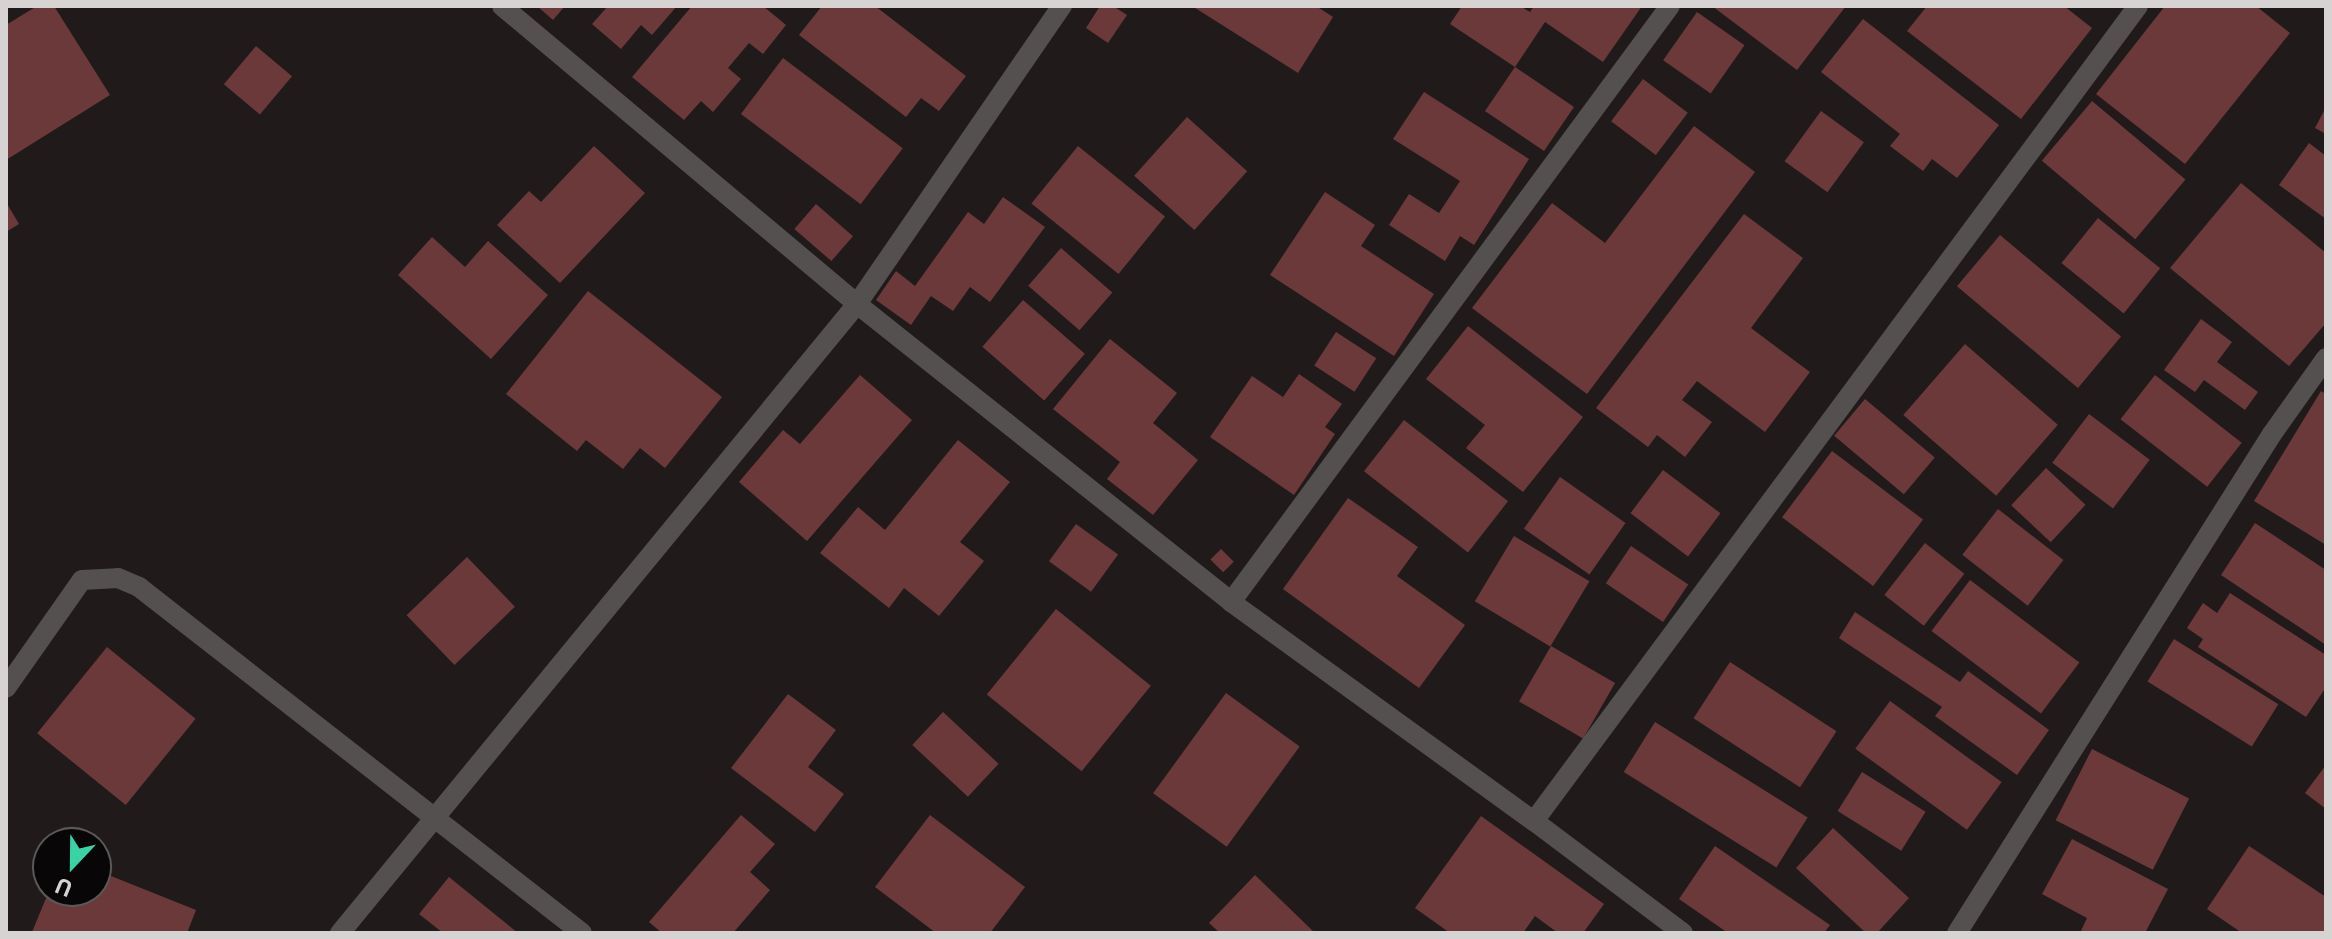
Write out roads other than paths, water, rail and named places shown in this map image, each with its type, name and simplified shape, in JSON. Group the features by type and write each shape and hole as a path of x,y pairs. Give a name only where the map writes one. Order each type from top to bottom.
{"street":[{"path":"502,6 857,304 1231,602 1534,821 1679,932"},
{"path":"340,933 433,815 857,304 1062,6"},
{"path":"1231,602 1670,6"},
{"path":"1534,821 2138,6"},
{"path":"1957,933 2272,434 2326,358"},
{"path":"6,688 82,580 118,578 139,587 582,933"}]}
